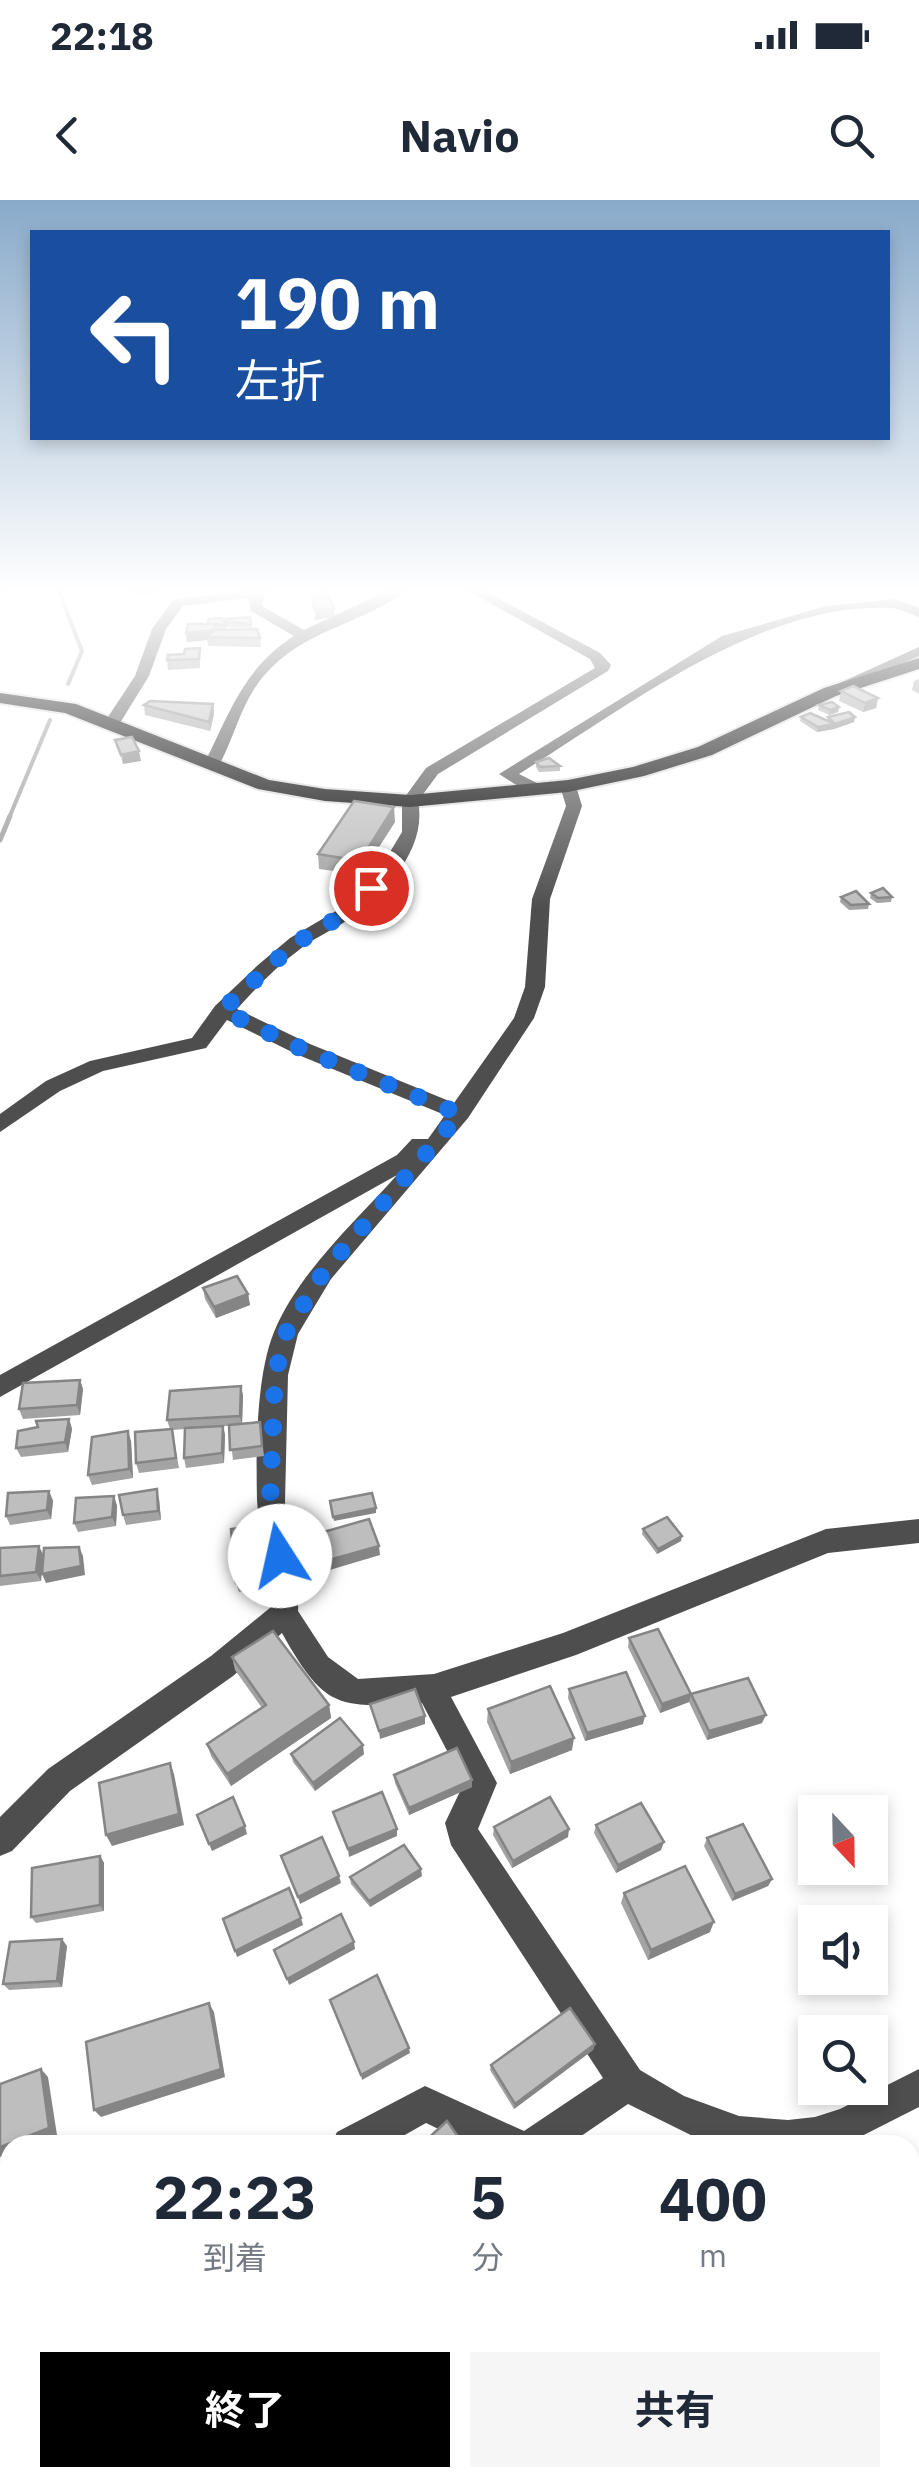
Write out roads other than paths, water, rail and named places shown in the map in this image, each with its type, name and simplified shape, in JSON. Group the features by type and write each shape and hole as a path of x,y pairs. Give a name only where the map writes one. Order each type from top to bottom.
{"highway":[{"path":"0,698 68,708 265,785 325,795 410,801 537,790 636,772 705,750 822,696"}],"street":[{"path":"112,723 129,696"},
{"path":"211,766 246,696"},
{"path":"0,1124 53,1086 97,1066 199,1043 222,1010 294,944 348,912 385,874 403,851 415,814 410,801 432,771 471,744 559,696"},
{"path":"537,790 507,774 635,696"},
{"path":"0,1840 59,1780 222,1666 281,1616 286,1606 285,1583 270,1502 275,1375 286,1333 323,1273 456,1112 524,1018 535,987 541,899 574,806 568,786"},
{"path":"222,1010 302,1049 456,1112"},
{"path":"0,1387 405,1160 456,1112"},
{"path":"281,1616 292,1622 317,1666 354,1692 434,1688 566,1646 826,1542 919,1531"},
{"path":"434,1688 435,1698 481,1782 461,1823 462,1834 627,2083 684,2119 738,2135"},
{"path":"551,2135 627,2083"},
{"path":"819,2135 919,2087"},
{"path":"368,2135 425,2104 492,2135"}],"waterway":[{"path":"9,818 50,720"},
{"path":"0,840 10,816"}]}
